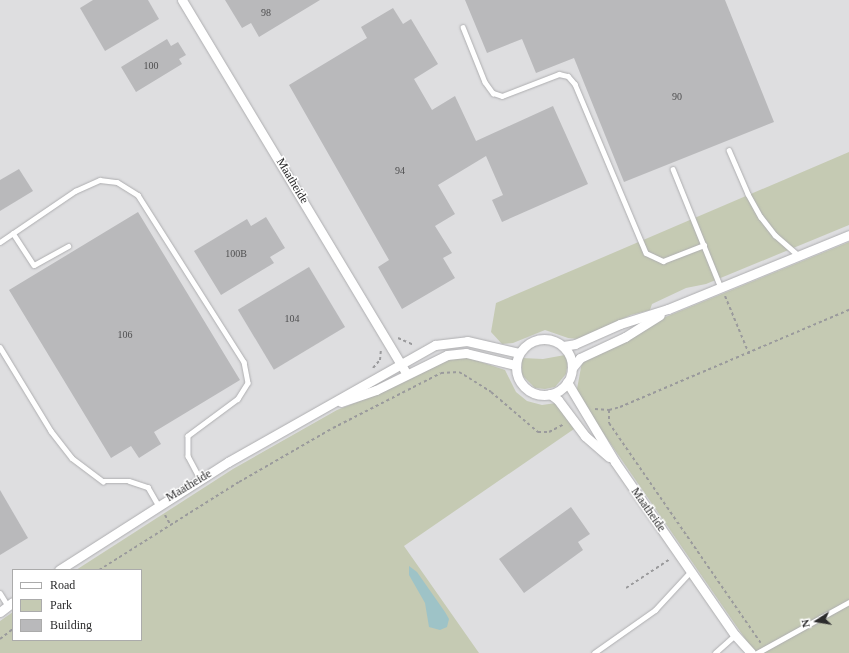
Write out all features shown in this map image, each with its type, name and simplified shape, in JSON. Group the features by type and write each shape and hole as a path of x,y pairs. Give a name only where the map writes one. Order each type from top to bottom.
{"street":[{"name":"Maatheide","path":"182,0 407,374"},
{"path":"563,346 575,344 620,324 668,309 849,235"},
{"path":"572,368 571,360 563,346 552,340 539,339 524,346 519,353 516,365 516,375 527,390 536,394 550,394 562,388 567,382 572,368 580,358 625,336 668,309"},
{"name":"Maatheide","path":"60,569 158,504 322,408 435,345 467,341 519,353"},
{"name":"Maatheide","path":"322,408 376,390 440,357 466,353 516,365"},
{"name":"Maatheide","path":"567,382 615,462 735,635 751,653"},
{"path":"550,394 573,419 585,436 615,462"},
{"path":"0,612 11,604"},
{"name":"Maatheide","path":"735,635 743,653"}],"lane":[{"path":"463,27 485,82 493,93 502,96 559,74 568,76 575,84 646,253 662,261 704,245"},
{"path":"729,150 748,194 761,217 775,235 799,256"},
{"path":"673,169 721,288"},
{"path":"0,242 75,191 100,180 117,182 138,196 244,362 248,383 238,399 188,436 188,456 200,479"},
{"path":"13,233 34,265 68,246"},
{"path":"0,347 51,431 72,458 103,481 129,481 148,487 158,504"},
{"path":"594,653 655,610 691,571"},
{"path":"0,593 11,604"},
{"path":"757,653 849,602"},
{"path":"714,653 735,635"}],"path":[{"path":"721,288 749,354"},
{"path":"586,414 596,409 609,410 749,354 849,310"},
{"path":"101,569 240,482 333,428 441,372 459,372 469,378 491,392 538,432 556,429 573,419"},
{"path":"609,410 609,424 765,648"},
{"path":"626,588 693,544"},
{"path":"638,575 640,579"},
{"path":"0,639 12,630"}],"green space":[{"path":"849,152 849,225 706,284 686,288 652,304 650,310 631,315 578,339 568,338 545,330 513,343 502,344 491,332 496,303"},
{"path":"849,242 849,653 755,653 581,401 577,389 582,362 634,337 663,318"},
{"path":"565,355 568,362 566,374 555,387 545,389 535,388 522,375 522,358 543,359"},
{"path":"466,357 505,370 516,392 527,401 542,405 556,403 574,429 404,546 479,653 0,653 0,621 12,613 12,641 142,641 142,569 78,569 233,469 337,410 378,394 444,359"}],"water":[{"path":"409,566 417,572 445,612 449,619 447,627 440,630 429,627 425,603 409,575"}],"building":[{"path":"93,0 148,0 159,19 105,51 80,8"},
{"path":"225,0 320,0 259,37 251,23 242,28"},
{"path":"465,0 725,0 774,122 624,182 574,58 536,73 522,39 487,53"},
{"path":"393,8 403,24 411,19 438,64 414,79 432,110 455,96 476,141 553,106 588,184 502,222 492,200 503,195 486,156 438,185 455,214 435,226 452,253 443,258 455,278 402,309 378,267 389,260 289,85 367,38 361,27"},
{"path":"167,39 171,46 178,42 186,55 179,59 182,64 136,92 121,67"},
{"path":"19,169 33,191 0,211 0,180"},
{"path":"138,212 240,380 154,432 161,444 139,458 131,446 111,458 9,290"},
{"path":"266,217 285,248 270,257 274,263 221,295 194,251 247,219 251,226"},
{"path":"309,267 345,327 274,370 238,310"},
{"path":"0,490 28,538 0,555"},
{"path":"571,507 590,534 578,542 583,550 524,593 499,559"}]}
